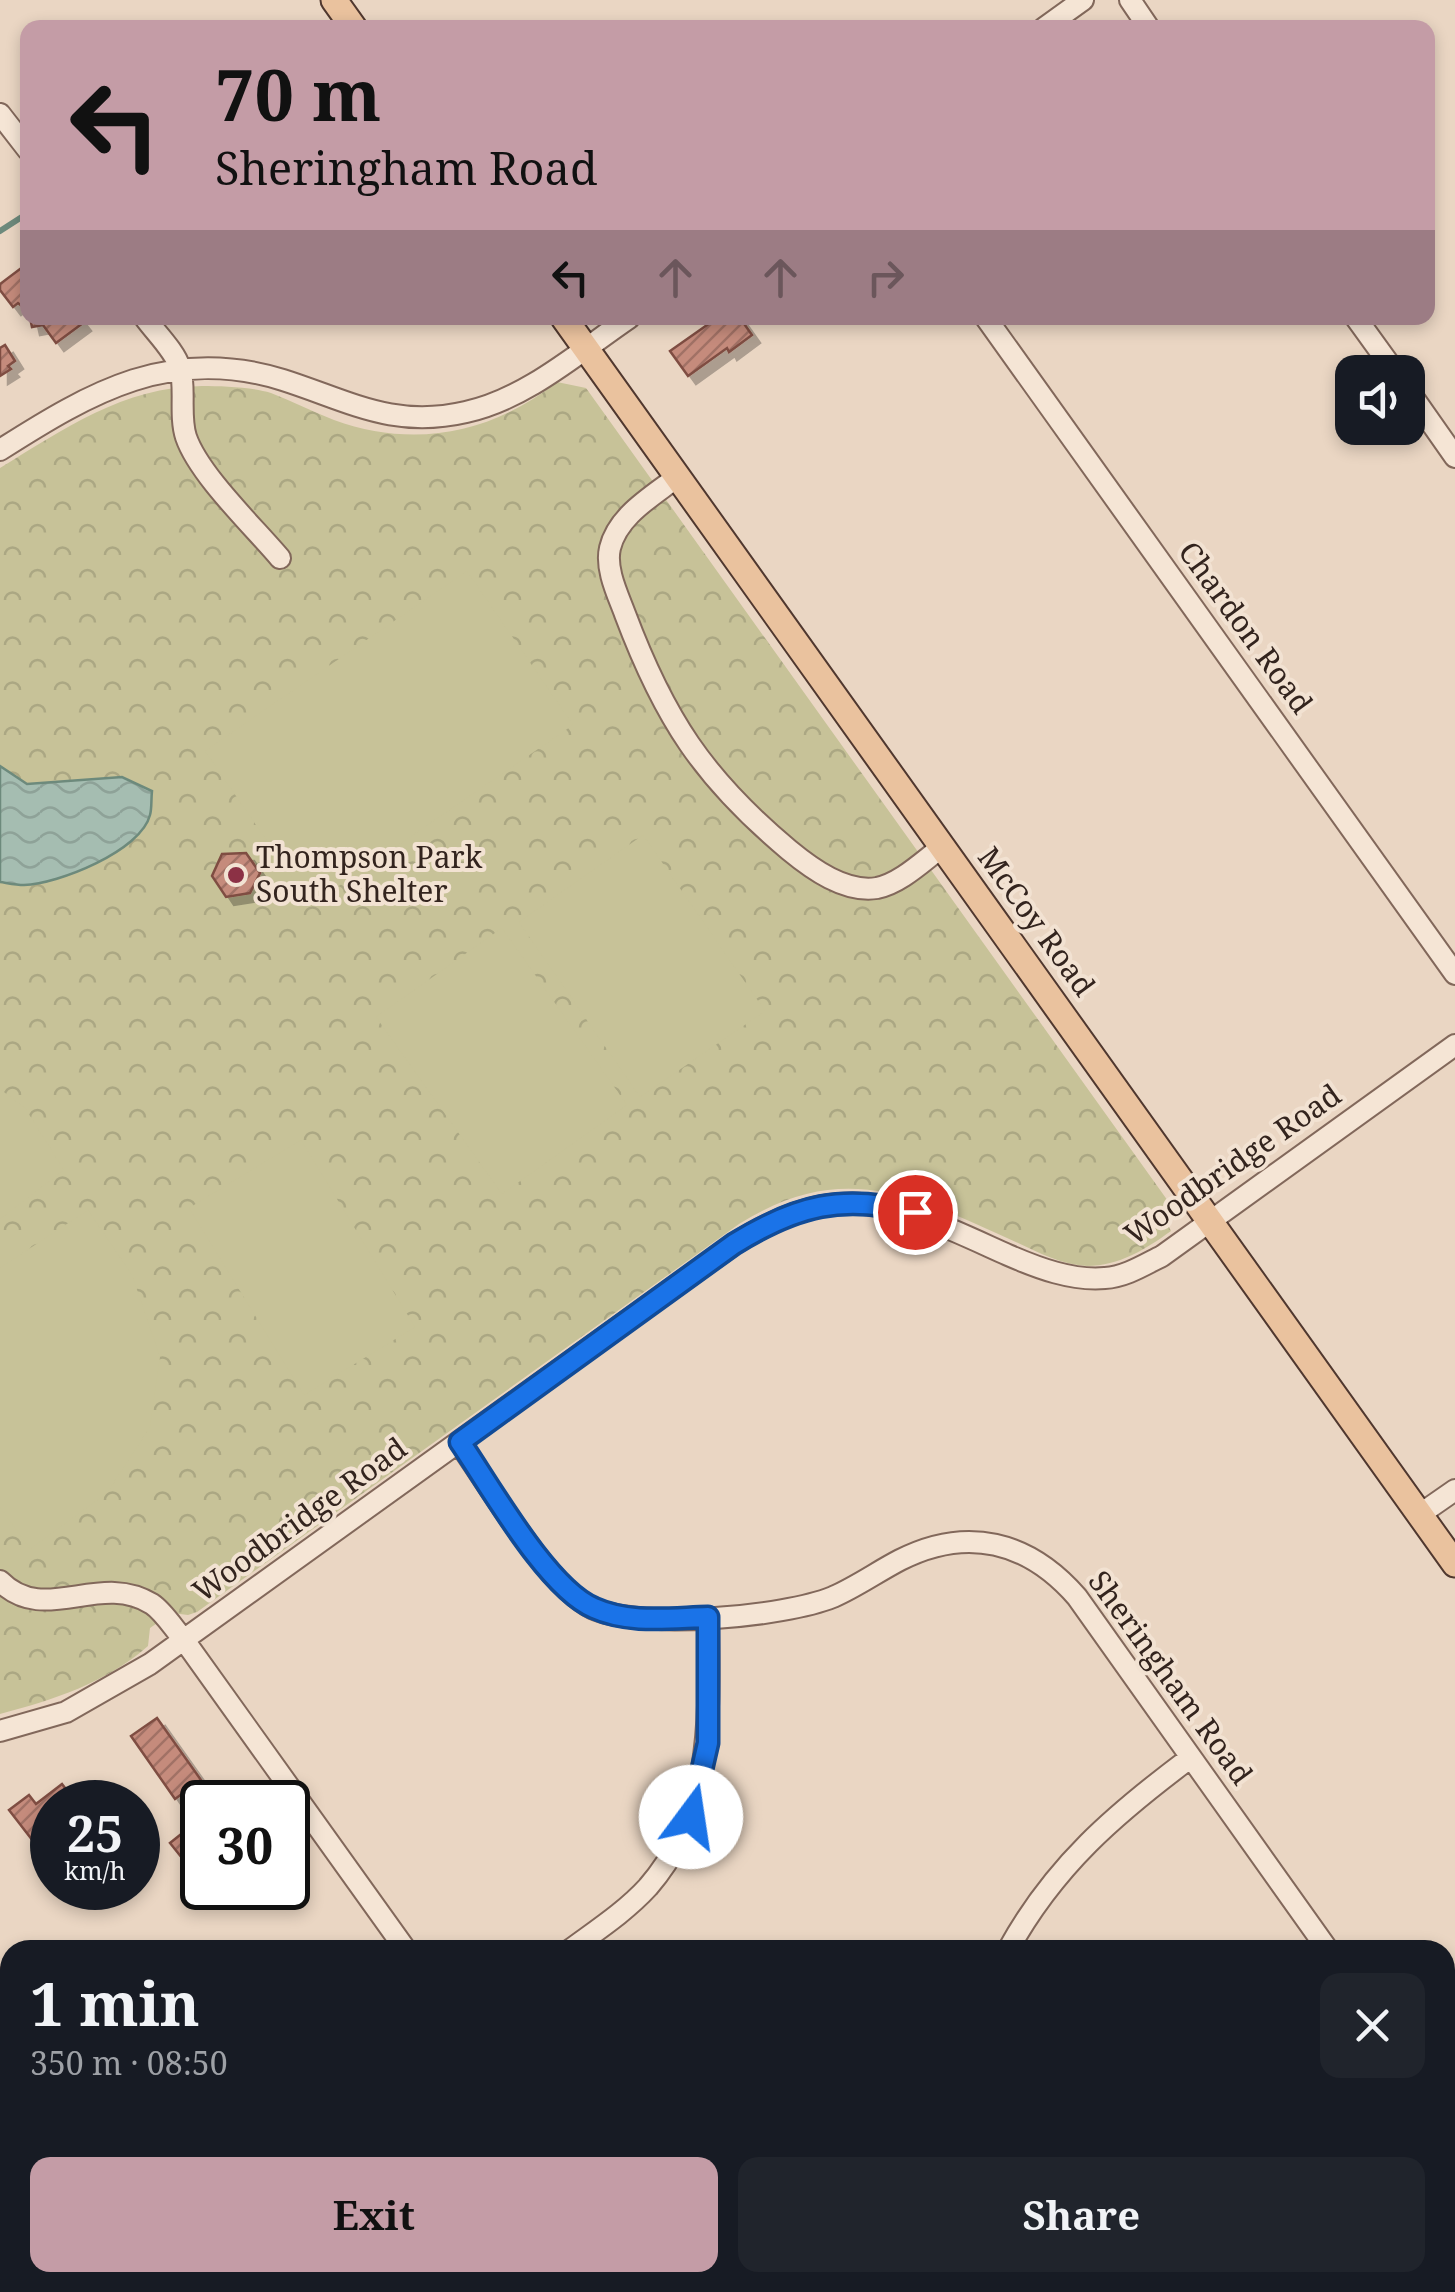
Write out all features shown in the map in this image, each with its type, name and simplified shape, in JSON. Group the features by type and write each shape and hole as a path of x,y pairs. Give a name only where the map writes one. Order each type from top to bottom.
{"main road":[{"name":"McCoy Road","path":"569,325 1455,1564"}],"street":[{"path":"1055,20 1084,0"},
{"path":"0,114 20,140"},
{"path":"150,325 180,368 186,438 235,510 280,558"},
{"path":"0,450 92,395 144,374 180,368 261,374 389,417 426,418 467,412 502,400 618,325"},
{"name":"Chardon Road","path":"991,325 1455,974"},
{"path":"1361,325 1383,355"},
{"path":"1425,414 1455,457"},
{"path":"678,477 634,510 614,537 609,556 614,584 647,669 698,760 734,802 810,868 844,884 876,888 899,879 942,847"},
{"name":"Woodbridge Road","path":"0,1731 66,1712 107,1691 184,1640 770,1221 806,1208 841,1202 881,1204 915,1212 1050,1272 1108,1278 1132,1272 1162,1256 1455,1045"},
{"name":"Sheringham Road","path":"460,1442 540,1559 567,1590 592,1608 624,1617 708,1617 808,1605 834,1597 902,1559 932,1548 965,1541 1016,1550 1060,1576 1077,1597 1321,1940"},
{"path":"1419,1514 1455,1490"},
{"path":"0,1581 23,1598 45,1602 98,1591 153,1604 184,1640 399,1940"},
{"path":"584,1940 625,1910 649,1885 691,1817 708,1743 708,1617"},
{"path":"1014,1940 1050,1885 1088,1840 1190,1758"}],"green space":[{"path":"557,382 586,388 1178,1215 1167,1223 1171,1231 1142,1250 1121,1260 1087,1266 1046,1256 938,1208 874,1190 809,1193 775,1205 739,1224 197,1612 172,1613 150,1628 148,1646 132,1659 59,1696 0,1714 0,468 95,413 173,388 255,389 364,429 422,434 479,425 532,400"},
{"path":"467,571 573,725 311,905 205,751"},
{"path":"643,835 765,1011 640,1097 519,922"},
{"path":"502,928 627,1105 502,1194 376,1017"},
{"path":"0,1089 25,1108 64,1170 0,1219"},
{"path":"301,1140 415,1327 304,1395 189,1208"},
{"path":"88,1210 132,1275 160,1357 150,1427 107,1493 30,1549 0,1507 0,1268"}],"water":[{"path":"0,766 27,784 122,777 152,791 150,815 131,841 76,872 39,883 0,882"}],"building":[{"path":"20,269 20,305 13,307 0,284"},
{"path":"43,325 80,325 56,343"},
{"path":"707,325 745,325 752,335 688,376 670,351"},
{"path":"5,345 15,361 0,376 0,348"},
{"name":"Thompson Park South Shelter","path":"246,853 260,873 250,893 226,897 212,876 222,854"},
{"path":"157,1718 201,1780 180,1780 180,1795 175,1799 131,1736"},
{"path":"30,1796 30,1837 9,1810"},
{"path":"180,1835 180,1856 170,1843"}],"waterway":[{"path":"0,231 20,218"}],"place":[{"name":"Thompson Park South Shelter","path":"236,875"}],"route":[{"path":"691,1817 708,1743 708,1617 644,1619 592,1608 567,1590 540,1559 460,1442 770,1221 806,1208 841,1202 881,1204 915,1212"}]}
